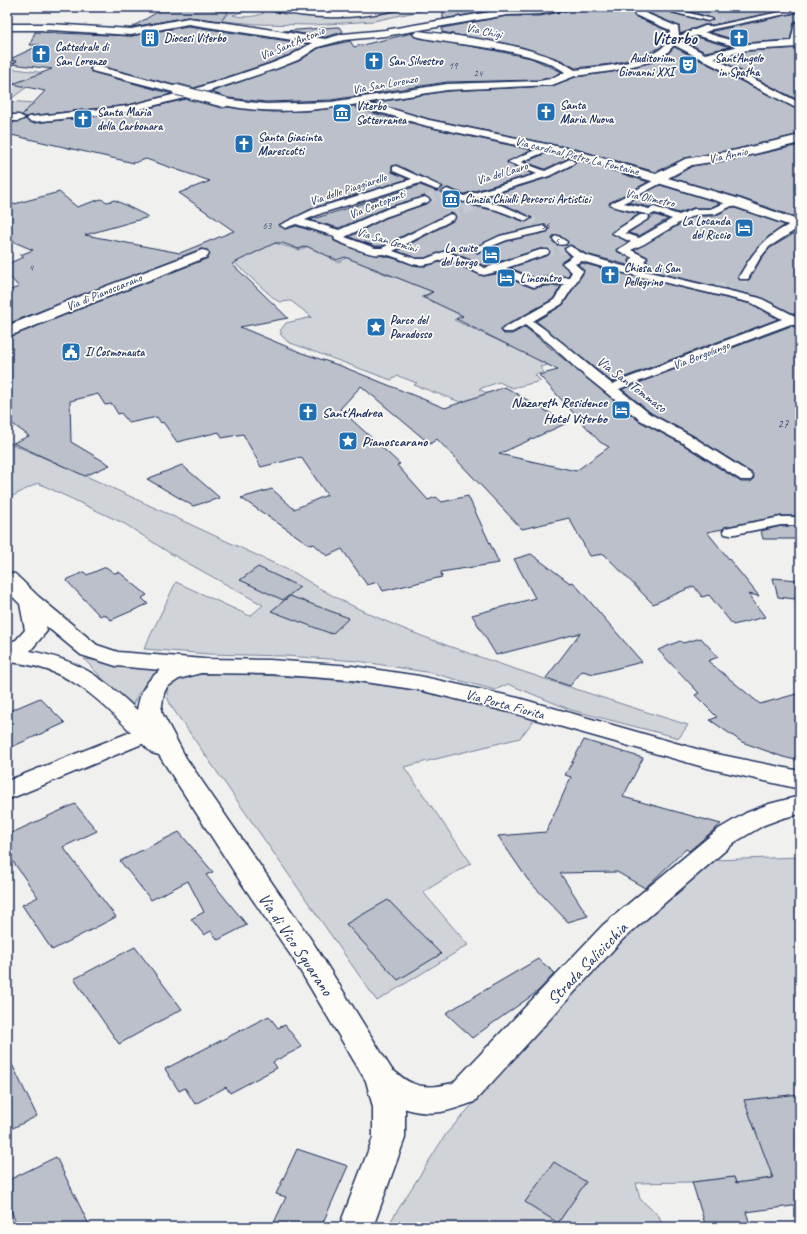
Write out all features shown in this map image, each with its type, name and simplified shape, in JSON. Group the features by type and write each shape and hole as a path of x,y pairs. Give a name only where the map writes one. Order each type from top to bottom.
{"main road":[{"path":"7,579 31,602 89,650 116,659 204,666"},
{"path":"7,650 24,645 36,631 31,602"},
{"path":"7,655 27,656 73,671 94,685 175,761"},
{"path":"175,761 148,712 152,693 160,682 171,674 204,666"},
{"name":"Via Porta Fiorita","path":"204,666 352,673 419,683 518,706 580,725 707,760 800,780"},
{"name":"Via di Vico Squarano","path":"175,761 252,878 302,949 381,1078 389,1106 389,1138 356,1227"}],"street":[{"path":"270,7 298,12 328,14 360,13 397,7"},
{"path":"490,7 540,10 565,7"},
{"path":"638,7 638,13 675,29 694,32 748,47"},
{"path":"675,7 674,11 708,23 724,22 797,10"},
{"name":"Via Sant'Antonio","path":"33,119 128,109 196,92 294,58 324,42 343,37 385,33 493,14 540,10"},
{"path":"7,27 50,27 131,32 188,21 243,28 324,42"},
{"path":"678,39 694,32 708,23"},
{"path":"799,44 795,40 800,23"},
{"path":"675,29 678,39 705,57 800,107"},
{"name":"Via Chigi","path":"385,33 450,38 528,53 560,64 572,73"},
{"name":"Via San Lorenzo","path":"96,69 239,105 266,107 350,103 447,88 539,84 552,82 572,73 612,68 649,59 660,53 678,39"},
{"path":"705,57 748,47 799,44"},
{"name":"Via cardinal Pietro La Fontaine","path":"350,103 388,111 427,123 549,147 660,178 799,224"},
{"path":"7,118 19,118"},
{"name":"Via Annio","path":"660,178 689,162 738,154 800,139"},
{"path":"546,174 513,162 549,147"},
{"name":"Via del Lauro","path":"420,180 443,192 463,199 546,174 570,162"},
{"path":"396,169 420,180"},
{"name":"Via Olimetro","path":"660,178 615,204 648,214 654,210 680,218"},
{"name":"Via delle Piaggiarelle","path":"285,225 318,211 420,180"},
{"name":"Via Centoponti","path":"340,234 409,203 425,200"},
{"path":"716,286 670,274 635,262 642,258 622,250 640,242 680,218 694,212 711,212 735,202"},
{"path":"477,203 526,218"},
{"path":"640,242 617,233 648,214"},
{"path":"384,251 450,217"},
{"name":"Via San Gemini","path":"296,221 340,234 339,238 356,245 374,251 384,251 415,262 427,262 446,254 484,272 496,268"},
{"path":"739,286 755,255 774,237 799,224"},
{"path":"477,249 521,233 542,228 581,257 756,300 796,322"},
{"path":"496,268 544,252"},
{"name":"Via di Pianoscarano","path":"7,332 83,300 202,254"},
{"path":"508,330 558,302 578,271 567,263 581,257"},
{"path":"496,268 534,284 544,281 571,280"},
{"name":"Via San Tommaso","path":"526,321 554,341 582,367 645,417 688,440 746,477"},
{"name":"Via Borgolungo","path":"609,389 796,322"},
{"path":"730,531 781,521 800,521"},
{"path":"7,791 146,734"},
{"name":"Strada Salicicchia","path":"381,1078 392,1088 405,1096 421,1100 450,1098 464,1093 613,932 726,836 755,818 778,810 800,806"}],"shaded area":[{"path":"239,7 248,7 244,11 233,15 248,17 264,13 258,10 258,7 299,15 398,9 405,7 469,7 447,10 424,10 374,21 313,25 256,24 195,18 204,15 226,16"},
{"path":"288,7 374,7 334,11"},
{"path":"7,68 46,73 8,101 34,103 20,117 7,116"},
{"name":"Parco del Paradosso","path":"271,242 299,250 316,243 334,255 330,258 338,262 349,257 358,261 380,252 394,258 370,268 390,276 408,269 438,289 421,297 430,301 446,296 462,315 454,320 510,346 519,343 551,364 540,367 544,372 535,375 541,381 512,388 499,382 479,389 511,406 463,403 414,385 417,383 398,376 391,380 288,342 280,334 282,333 280,331 286,323 312,317 291,301 280,302 276,300 230,259"},
{"path":"7,442 84,475 295,573 371,615 451,647 688,725 679,738 571,710 508,684 495,690 432,673 358,661 285,656 209,654 144,649 176,582 250,616 263,605 168,552 125,524 38,483 7,499"},
{"path":"84,659 166,669 154,677 141,690 131,709"},
{"path":"202,673 245,674 370,684 453,697 535,719 520,738 404,767 471,863 423,892 468,945 377,1001 171,706 167,694 167,689 170,684 174,681"},
{"path":"800,857 800,1094 745,1100 777,1177 736,1183 734,1177 692,1182 636,1183 640,1199 659,1216 663,1227 387,1227 446,1134 622,937 713,860"}],"building":[{"path":"166,7 197,7 229,11 221,21 188,17 132,27"},
{"path":"443,7 522,7 507,8 443,19"},
{"path":"571,7 632,7 634,16 668,31 667,39 661,47 640,57 612,64 575,68 561,60 522,47 442,32 442,28 507,16 540,16 565,11"},
{"path":"644,7 670,7 672,13 708,22 713,18 680,9 680,7 800,7 800,19 794,23 790,40 745,43 709,32 796,13 797,9 794,8 712,25 704,25 680,34 679,26 644,11"},
{"path":"188,26 308,44 289,55 269,63 194,88 179,84 174,85 96,65 91,66 90,70 92,72 172,94 128,105 26,117 22,115 45,91 13,84 52,69 12,64 17,61 8,60 40,45 30,45 35,32 131,36"},
{"path":"339,27 343,32 325,37 285,31"},
{"path":"412,33 415,37 531,58 562,72 550,78 539,80 447,82 331,100 266,102 229,98 211,92 299,61 319,48 350,41 354,47"},
{"path":"696,37 730,47 705,52 685,41"},
{"path":"674,47 800,111 800,134 737,149 685,158 656,172 575,149 429,119 372,103 447,91 552,86 575,77 612,72 653,62 666,56"},
{"path":"800,48 800,101 718,59 748,51"},
{"path":"186,99 222,108 228,107 271,112 307,111 355,106 358,109 427,127 532,150 507,163 533,174 464,194 448,188 441,192 463,203 468,202 471,205 497,211 525,222 532,217 505,205 480,199 550,177 574,165 576,162 572,158 648,182 609,203 615,208 639,214 611,233 628,242 616,251 630,258 630,264 639,268 586,254 571,245 564,249 570,256 561,263 570,272 568,276 535,278 510,268 548,255 550,251 548,248 540,249 485,266 447,250 425,258 416,258 397,251 455,220 455,214 450,213 382,246 375,246 349,237 386,218 428,203 431,200 426,196 388,207 339,228 310,220 420,185 436,191 443,187 397,165 392,166 392,172 408,179 313,208 279,225 286,229 296,226 333,237 334,241 359,251 393,258 413,265 426,266 446,260 480,275 484,276 496,274 533,288 561,286 553,299 503,327 501,331 504,334 512,334 525,327 639,421 682,444 741,482 751,482 754,476 752,473 694,436 651,413 622,389 791,326 800,328 800,516 781,516 707,532 759,596 748,594 765,617 733,625 709,595 702,597 694,586 653,604 604,554 590,556 569,518 522,529 437,439 430,444 361,386 340,409 400,464 397,465 428,500 436,497 442,502 468,496 499,563 441,572 442,577 383,591 378,582 367,585 342,549 327,556 314,544 310,545 241,498 272,489 294,509 327,495 301,457 261,467 243,434 222,438 219,432 177,442 163,422 161,423 157,417 129,423 121,413 118,414 112,404 105,405 98,394 70,401 71,442 110,465 85,476 13,443 29,436 7,420 7,338 208,258 210,253 207,250 201,249 7,324 7,291 19,287 7,274 7,264 24,257 20,255 33,250 7,239 7,206 59,192 77,207 101,199 107,202 115,200 149,217 85,235 180,253 234,231 179,193 210,181 146,159 134,163 7,134 7,130 14,122 26,119 33,123 128,113","holes":["544,225 549,229 547,232 507,241 478,253 471,249 500,235","559,235 568,242 566,245 560,246 553,242 553,236","275,243 282,243 299,249 306,246 337,260 345,257 433,292 423,297 463,316 456,319 558,370 539,375 600,442 609,447 576,471 499,454 567,423 505,387 445,408 341,366 302,353 240,327 288,318 232,264"]},
{"path":"800,145 800,219 741,198 672,178 692,166 737,159"},
{"path":"547,153 569,158 545,169 525,162"},
{"path":"660,185 720,203 710,208 693,208 679,213 654,206 649,207 628,202"},
{"path":"732,207 785,225 769,236 752,254 738,276 740,280 749,280 761,259 770,248 800,230 800,317 760,297 655,272 658,269 646,261 648,257 634,250 695,216 715,216"},
{"path":"655,215 668,219 639,236 628,233"},
{"path":"582,263 751,304 778,319 612,382 536,321 563,305 584,272 578,264"},
{"path":"182,465 220,498 193,506 147,479"},
{"path":"781,526 800,526 800,539 763,539 761,531"},
{"path":"531,554 570,583 573,582 642,662 594,674 582,671 570,686 546,678 580,633 496,655 472,615 535,598 514,559"},
{"path":"106,567 114,573 119,572 147,595 142,598 148,604 111,620 104,614 100,616 66,580 84,572 87,575"},
{"path":"258,567 300,587 283,600 240,580"},
{"path":"773,578 798,580 795,599 778,597"},
{"path":"290,596 349,618 332,634 271,611"},
{"path":"701,638 718,657 708,661 760,704 800,693 800,761 783,757 742,742 710,720 717,717 695,695 699,693 658,650 680,641 683,643"},
{"path":"40,698 65,723 7,749 7,712"},
{"path":"584,740 643,758 623,797 721,824 689,851 686,849 645,888 617,872 560,873 588,916 568,922 528,880 498,836 546,832 571,777 565,775"},
{"path":"75,804 97,831 63,847 116,917 52,950 22,905 38,897 7,853 7,835"},
{"path":"179,832 213,872 206,875 247,925 218,940 211,931 204,935 191,919 204,912 188,881 151,900 120,861"},
{"path":"388,900 441,954 398,980 346,924"},
{"path":"135,947 182,1009 119,1044 74,979"},
{"path":"538,959 555,973 537,992 472,1038 446,1013"},
{"path":"269,1016 278,1028 285,1025 302,1047 273,1062 277,1068 230,1093 226,1087 195,1104 185,1088 179,1091 165,1069"},
{"path":"7,1054 37,1116 7,1131"},
{"path":"800,1094 800,1205 746,1212 751,1227 706,1227 692,1182 734,1177 736,1183 773,1178 744,1100"},
{"path":"297,1149 348,1166 321,1227 272,1227 286,1197 276,1194"},
{"path":"56,1157 90,1227 18,1227 7,1202 7,1181"},
{"path":"554,1162 586,1182 558,1223 525,1202"}],"tunnel":[{"path":"753,7 779,12"},
{"path":"708,19 722,22"},
{"path":"425,200 441,194"},
{"path":"450,217 477,204"},
{"path":"526,218 541,227"},
{"path":"544,252 568,248"},
{"path":"742,282 744,277"},
{"path":"715,286 731,289"}],"place":[{"name":"Diocesi Viterbo","path":"150,38"},
{"name":"Sant'Angelo in Spatha","path":"739,38"},
{"name":"Cattedrale di San Lorenzo","path":"41,54"},
{"name":"San Silvestro","path":"374,61"},
{"name":"Auditorium Giovanni XXI","path":"688,65"},
{"name":"Santa Maria Nuova","path":"546,112"},
{"name":"Viterbo Sotterranea","path":"342,113"},
{"name":"Santa Maria della Carbonara","path":"83,119"},
{"name":"Santa Giacinta Marescotti","path":"244,144"},
{"name":"Cinzia Chiulli Percorsi Artistici","path":"451,199"},
{"name":"La Locanda del Riccio","path":"744,228"},
{"name":"La suite del borgo","path":"491,255"},
{"name":"Chiesa di San Pellegrino","path":"610,275"},
{"name":"L'incontro","path":"506,278"},
{"name":"Parco del Paradosso","path":"376,327"},
{"name":"Il Cosmonauta","path":"71,352"},
{"name":"Nazareth Residence Hotel Viterbo","path":"621,410"},
{"name":"Sant'Andrea","path":"308,412"},
{"name":"Pianoscarano","path":"348,441"}],"district":[{"name":"Viterbo","path":"674,38"}]}
